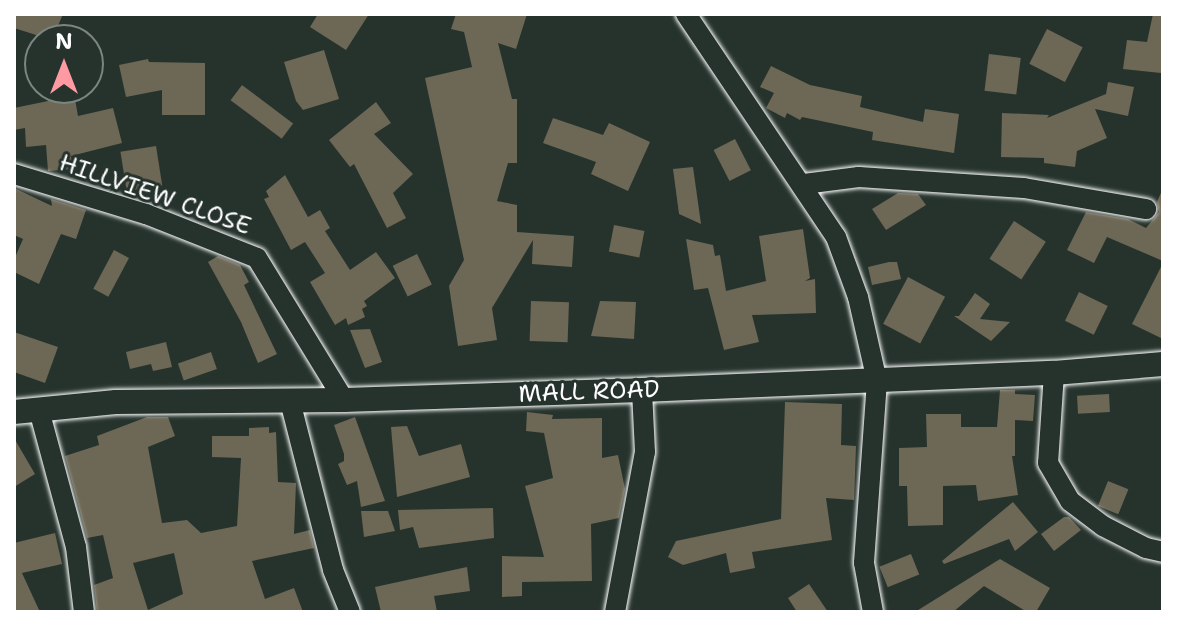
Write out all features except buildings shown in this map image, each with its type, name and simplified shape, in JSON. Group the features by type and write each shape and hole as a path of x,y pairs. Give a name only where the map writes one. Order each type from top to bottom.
{"street":[{"path":"686,14 804,184 842,252 858,297 877,381 864,563 873,612"},
{"name":"HILLVIEW CLOSE","path":"14,174 146,214 257,258 344,400"},
{"path":"804,184 859,177 1024,188 1146,209"},
{"name":"MALL ROAD","path":"14,412 116,402 344,400 642,390 1054,373 1163,364"},
{"path":"1054,373 1048,463 1070,501 1103,526 1146,548 1163,552"},
{"path":"615,612 645,452 642,390"},
{"path":"290,401 333,570 350,612"},
{"path":"39,410 76,547 84,612"}]}
